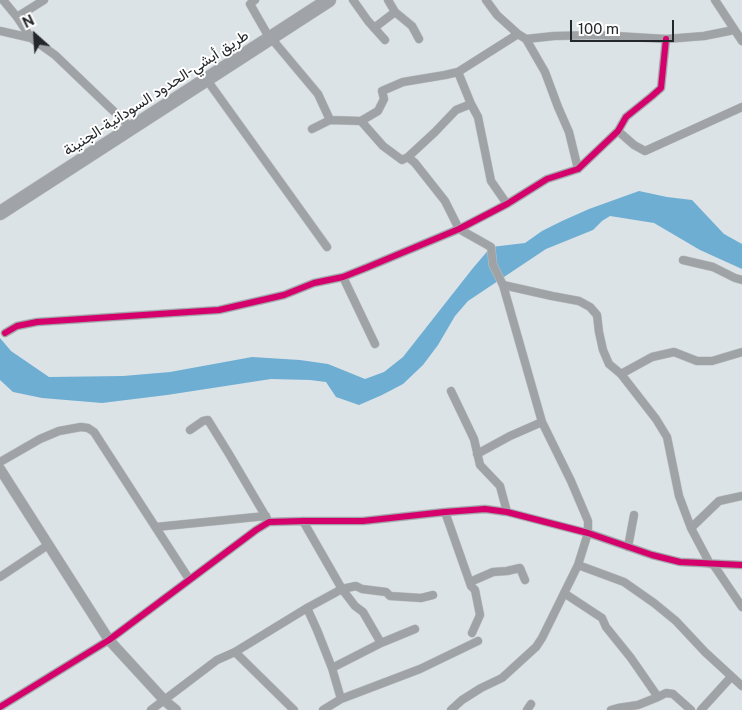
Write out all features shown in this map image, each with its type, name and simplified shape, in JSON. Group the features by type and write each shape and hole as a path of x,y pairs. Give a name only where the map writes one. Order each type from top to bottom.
{"highway":[{"path":"7,203 126,123 268,35 316,0"},
{"name":"طريق أبشي-الحدود السودانية-الجنينة","path":"0,213 7,203 206,80 268,35 328,0"}],"street":[{"path":"3,0 31,38 55,55 126,123"},
{"path":"17,17 44,0"},
{"path":"255,0 250,4 268,35 318,94 330,120"},
{"path":"353,0 385,40"},
{"path":"388,0 395,12 412,26 419,39"},
{"path":"486,0 497,15 526,39 550,82 568,132 578,169"},
{"path":"715,0 742,41"},
{"path":"374,28 395,12"},
{"path":"526,39 554,36 666,39 704,36 734,30"},
{"path":"0,31 31,38"},
{"path":"312,129 330,120 362,121 378,111 384,99 382,91 403,82 458,72 518,34"},
{"path":"5,333 17,326 36,322 219,310 284,295 314,283 343,277 459,229 507,204 547,180 578,169 618,130 626,117 660,88 666,39"},
{"path":"458,72 478,117 491,182 507,204"},
{"path":"206,80 327,247"},
{"path":"362,121 383,146 402,160 408,157 435,132 456,110 471,104"},
{"path":"618,130 634,145 645,151 742,107"},
{"path":"408,157 445,201 459,229 491,247 493,266 503,285 542,422 588,521 588,533 578,564 536,647 502,678 481,688 462,700 451,710"},
{"path":"683,260 713,267 742,280"},
{"path":"343,277 374,344"},
{"path":"503,285 580,301 590,307 597,315 603,350 609,364 621,374 656,419 667,437 678,496 691,528 712,564 742,607"},
{"path":"621,374 652,357 674,352 697,362 712,361 742,352"},
{"path":"451,391 474,439 480,465 500,486 507,512"},
{"path":"190,430 203,421 208,420 267,519"},
{"path":"477,454 510,436 542,422"},
{"path":"0,462 40,439 59,431 81,427 88,428 94,432 189,579"},
{"path":"0,470 109,640 165,701 176,710"},
{"path":"691,528 719,501 742,496"},
{"path":"156,528 267,519 364,521 485,509 507,512 588,533 680,562 742,565"},
{"path":"445,512 471,586 475,590 480,614 472,633"},
{"path":"628,547 634,515"},
{"path":"0,707 109,640 256,530 267,519"},
{"path":"303,521 342,589 355,606 363,612 381,644"},
{"path":"0,577 48,545"},
{"path":"578,564 624,582 654,603 676,621 705,652 742,686"},
{"path":"470,582 493,572 520,568 525,580"},
{"path":"151,710 217,660 342,589 356,586 362,589 386,592 390,596 421,598 433,595"},
{"path":"564,593 602,618 606,627 631,658 658,697"},
{"path":"307,608 332,668 341,699"},
{"path":"332,668 416,629"},
{"path":"323,710 341,699 420,669 478,641"},
{"path":"234,652 294,710"},
{"path":"701,710 731,676"},
{"path":"616,709 638,705 666,693 672,694 690,710"}],"water":[{"path":"639,191 692,200 724,234 742,244 742,269 700,250 654,223 610,216 593,230 546,249 468,301 455,316 438,345 423,365 403,384 359,405 336,397 326,382 310,380 271,379 102,403 42,398 13,392 0,380 0,338 11,351 49,377 123,376 170,372 252,357 328,364 365,379 384,372 403,357 491,247 525,243 542,231 562,221"}],"cycle path":[{"path":"5,333 17,326 37,322 219,310 284,295 314,283 343,277 459,229 507,204 547,179 578,169 618,131 626,117 661,88 666,39"},
{"path":"0,707 109,640 269,522 363,521 485,509 507,512 588,533 652,555 680,562 742,565"}]}
